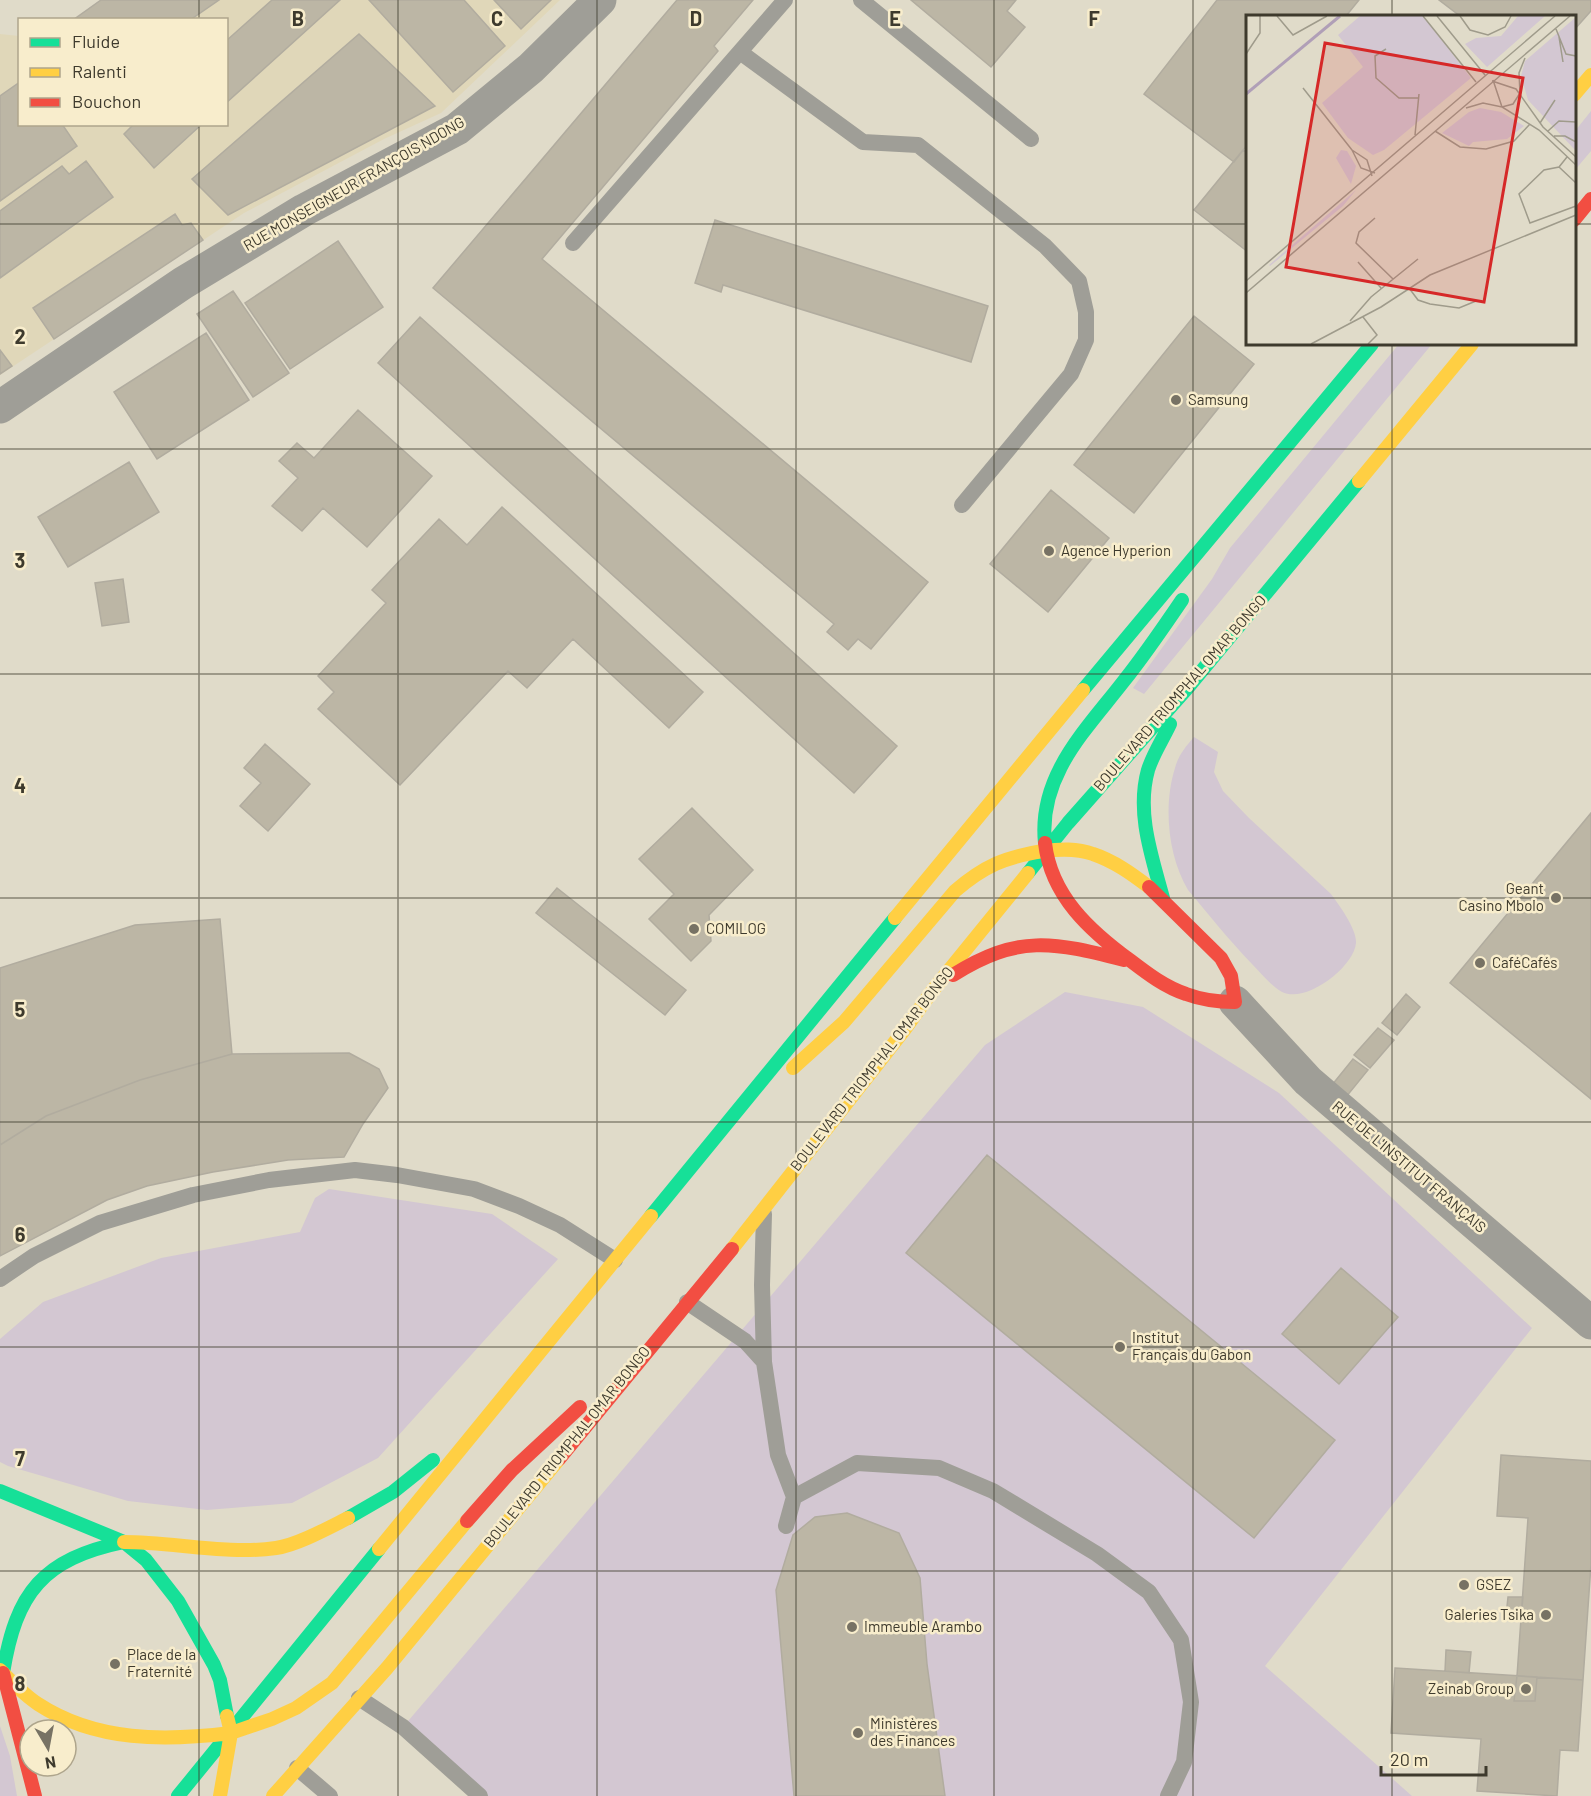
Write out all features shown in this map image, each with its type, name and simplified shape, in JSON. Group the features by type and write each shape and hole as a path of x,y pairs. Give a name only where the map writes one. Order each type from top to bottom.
{"main road":[{"path":"1576,94 1591,75"},
{"path":"1576,219 1591,199"},
{"path":"178,1796 508,1389 1102,666 1370,345"},
{"name":"BOULEVARD TRIOMPHAL OMAR BONGO","path":"273,1796 387,1668 765,1208 933,990 1046,851 1190,685 1471,345"},
{"path":"1205,565 1246,496"},
{"path":"741,1106 780,1079 844,1022 955,891 995,861 1021,854 1046,851 1077,849 1093,854 1136,877 1162,898 1223,958 1234,982 1235,1002 1214,1004 1191,998 1161,982 1107,944 1077,915 1063,897 1050,874 1046,851 1044,824 1047,800 1053,780 1089,723 1161,632 1193,584"},
{"path":"1162,898 1147,835 1146,780 1149,768 1190,685"},
{"path":"933,990 978,960 1013,946 1046,944 1132,962"},
{"path":"1,1672 40,1705 71,1721 92,1728 146,1739 195,1738 231,1733 290,1713 317,1696 353,1658 494,1490 534,1447 591,1398 633,1367"},
{"path":"35,1796 25,1747 1,1672 5,1648 16,1618 25,1599 40,1578 85,1551 124,1542 254,1550 277,1548 298,1541 357,1514 393,1492 431,1461 508,1389"},
{"path":"0,1491 124,1542 147,1560 190,1620 220,1680 231,1733 220,1796"}],"street":[{"name":"RUE MONSEIGNEUR FRANÇOIS NDONG","path":"0,407 203,271 304,210 457,129 531,68 600,0"},
{"name":"RUE DE L'INSTITUT FRANÇAIS","path":"1235,1002 1308,1081 1591,1323"}],"lane":[{"path":"573,243 784,0"},
{"path":"861,0 1031,139"},
{"path":"740,52 863,142 918,145 1045,246 1079,281 1086,312 1086,340 1071,374 962,505"},
{"path":"0,1279 34,1256 100,1223 193,1195 269,1180 355,1170 474,1189 560,1225 615,1260"},
{"path":"765,1208 762,1285 764,1362 778,1455 794,1497 786,1526"},
{"path":"687,1302 744,1341 764,1362"},
{"path":"794,1497 858,1462 939,1468 993,1491 1097,1554 1149,1592 1181,1640 1191,1702 1184,1762 1168,1796"},
{"path":"359,1698 403,1727 480,1796"},
{"path":"297,1768 330,1796"}],"shaded area":[{"path":"101,0 560,0 441,113 384,139 244,213 0,375 0,34 18,36 18,126 228,126 228,18 74,18"},
{"path":"1591,111 1591,151 1576,169 1576,130"},
{"path":"1398,345 1431,345 1144,694 1133,688 1212,579 1230,548"},
{"path":"1194,737 1218,752 1214,772 1223,791 1331,894 1351,924 1356,937 1353,952 1338,972 1315,988 1303,993 1292,994 1282,992 1274,986 1219,927 1188,890 1181,877 1172,846 1169,798 1176,764"},
{"path":"1065,992 1143,1007 1279,1093 1532,1328 1265,1666 1412,1796 480,1796 403,1727 985,1045"},
{"path":"329,1189 492,1214 558,1259 378,1458 292,1503 207,1510 128,1501 0,1462 0,1339 43,1302 161,1258 300,1232 315,1198"},
{"path":"0,1726 10,1756 17,1796 0,1796"}],"building":[{"path":"101,0 219,0 193,18 76,18"},
{"path":"272,0 340,0 228,101 228,39"},
{"path":"369,0 464,0 505,46 453,92"},
{"path":"494,0 551,0 521,29"},
{"path":"677,0 753,0 714,46 718,51 542,259 928,582 871,649 858,639 848,650 827,632 834,624 433,288"},
{"path":"911,0 1016,0 1007,11 1025,27 991,67"},
{"path":"1217,0 1359,0 1347,15 1246,15 1246,147 1234,162 1144,94"},
{"path":"1439,0 1591,0 1591,11 1576,28 1576,15 1459,15"},
{"path":"359,34 435,106 228,215 192,179"},
{"path":"18,83 18,126 63,126 77,146 0,201 0,96"},
{"path":"132,126 200,126 154,168 124,134"},
{"path":"1243,150 1246,152 1246,250 1194,210"},
{"path":"86,161 113,197 0,278 0,211 62,166 69,174"},
{"path":"175,214 182,225 191,223 203,240 54,339 33,308"},
{"path":"715,220 988,306 971,362 723,285 721,292 695,283"},
{"path":"338,241 383,307 290,369 245,303"},
{"path":"233,291 289,373 253,397 197,314"},
{"name":"Samsung","path":"1194,316 1254,364 1134,513 1074,465"},
{"path":"420,317 897,746 854,793 378,363"},
{"path":"206,333 249,400 157,459 114,392"},
{"path":"0,350 12,366 0,374"},
{"path":"358,410 432,476 367,547 323,508 302,531 272,506 298,478 279,461 297,443 314,458"},
{"path":"129,462 159,512 68,567 38,517"},
{"name":"Agence Hyperion","path":"1051,490 1109,538 1048,612 990,564"},
{"path":"502,507 703,692 669,728 573,639 527,688 508,671 400,785 318,709 334,692 318,676 386,603 372,590 439,519 467,545"},
{"path":"123,579 129,622 102,626 95,583"},
{"path":"265,744 310,784 268,831 240,806 261,783 244,768"},
{"path":"692,808 753,870 709,915 711,941 691,961 649,919 674,894 639,859"},
{"name":"Geant Casino Mbolo","path":"1591,813 1591,1099 1450,983"},
{"path":"557,888 686,990 665,1015 536,913"},
{"path":"220,919 232,1054 140,1080 46,1116 0,1145 0,968 135,925"},
{"path":"1406,994 1420,1007 1397,1035 1382,1023"},
{"path":"1378,1028 1394,1040 1370,1068 1354,1055"},
{"path":"349,1053 379,1069 388,1088 344,1157 288,1160 147,1186 107,1200 0,1256 0,1145 46,1116 140,1080 232,1054"},
{"path":"1353,1059 1368,1070 1346,1097 1332,1085"},
{"name":"Institut Français du Gabon","path":"987,1155 1335,1440 1254,1538 906,1253"},
{"path":"1341,1268 1398,1317 1339,1384 1282,1334"},
{"path":"1501,1455 1591,1461 1591,1564 1583,1680 1517,1676 1528,1518 1497,1516"},
{"name":"Immeuble Arambo","path":"847,1513 899,1533 920,1578 927,1664 945,1796 794,1796 776,1590 793,1535 815,1517"},
{"path":"1508,1597 1523,1597 1521,1617 1506,1616"},
{"path":"1446,1650 1471,1652 1469,1673 1445,1671"},
{"path":"1395,1668 1583,1680 1578,1751 1560,1750 1557,1796 1477,1791 1481,1739 1391,1733"},
{"name":"Zeinab Group","path":"1517,1676 1537,1677 1535,1701 1514,1701"}],"traffic: fast":[{"path":"1083,690 1371,345"},
{"path":"1028,873 1068,823 1190,685 1359,481"},
{"path":"1045,843 1045,819 1049,796 1067,756 1182,600"},
{"path":"1163,898 1150,851 1144,802 1148,770 1170,724"},
{"path":"651,1216 895,918"},
{"path":"348,1518 393,1492 433,1460"},
{"path":"0,1491 124,1542 146,1560 178,1601 214,1665 220,1680 227,1716"},
{"path":"3,1673 16,1621 26,1600 38,1583 73,1558 124,1542"},
{"path":"178,1796 379,1549"}],"traffic: slow":[{"path":"1576,93 1591,75"},
{"path":"1359,481 1471,345"},
{"path":"895,918 1083,690"},
{"path":"793,1068 844,1022 955,891 986,869 1029,853 1075,850 1108,860 1149,887"},
{"path":"732,1249 933,990 1028,873"},
{"path":"379,1549 651,1216"},
{"path":"273,1796 387,1668 559,1459"},
{"path":"124,1542 258,1550 276,1548 303,1540 348,1518"},
{"path":"220,1796 231,1733 296,1708 332,1683 467,1521"},
{"path":"0,1670 38,1704 83,1726 107,1732 156,1737 231,1733 227,1716"}],"traffic: jam":[{"path":"1576,218 1591,199"},
{"path":"1045,843 1055,880 1064,896 1075,911 1101,937 1144,971 1171,988 1204,999 1235,1002 1231,976 1221,958 1149,887"},
{"path":"953,975 997,953 1017,947 1036,945 1076,949 1124,960"},
{"path":"559,1459 732,1249"},
{"path":"467,1521 512,1470 580,1407"},
{"path":"3,1673 35,1796"}],"place":[{"name":"Samsung","path":"1176,400"},
{"name":"Agence Hyperion","path":"1049,551"},
{"name":"Geant Casino Mbolo","path":"1556,898"},
{"name":"COMILOG","path":"694,929"},
{"name":"CaféCafés","path":"1480,963"},
{"name":"Institut Français du Gabon","path":"1120,1347"},
{"name":"GSEZ","path":"1464,1585"},
{"name":"Galeries Tsika","path":"1546,1615"},
{"name":"Immeuble Arambo","path":"852,1627"},
{"name":"Place de la Fraternité","path":"115,1664"},
{"name":"Zeinab Group","path":"1526,1689"},
{"name":"Ministères des Finances","path":"858,1733"}]}
